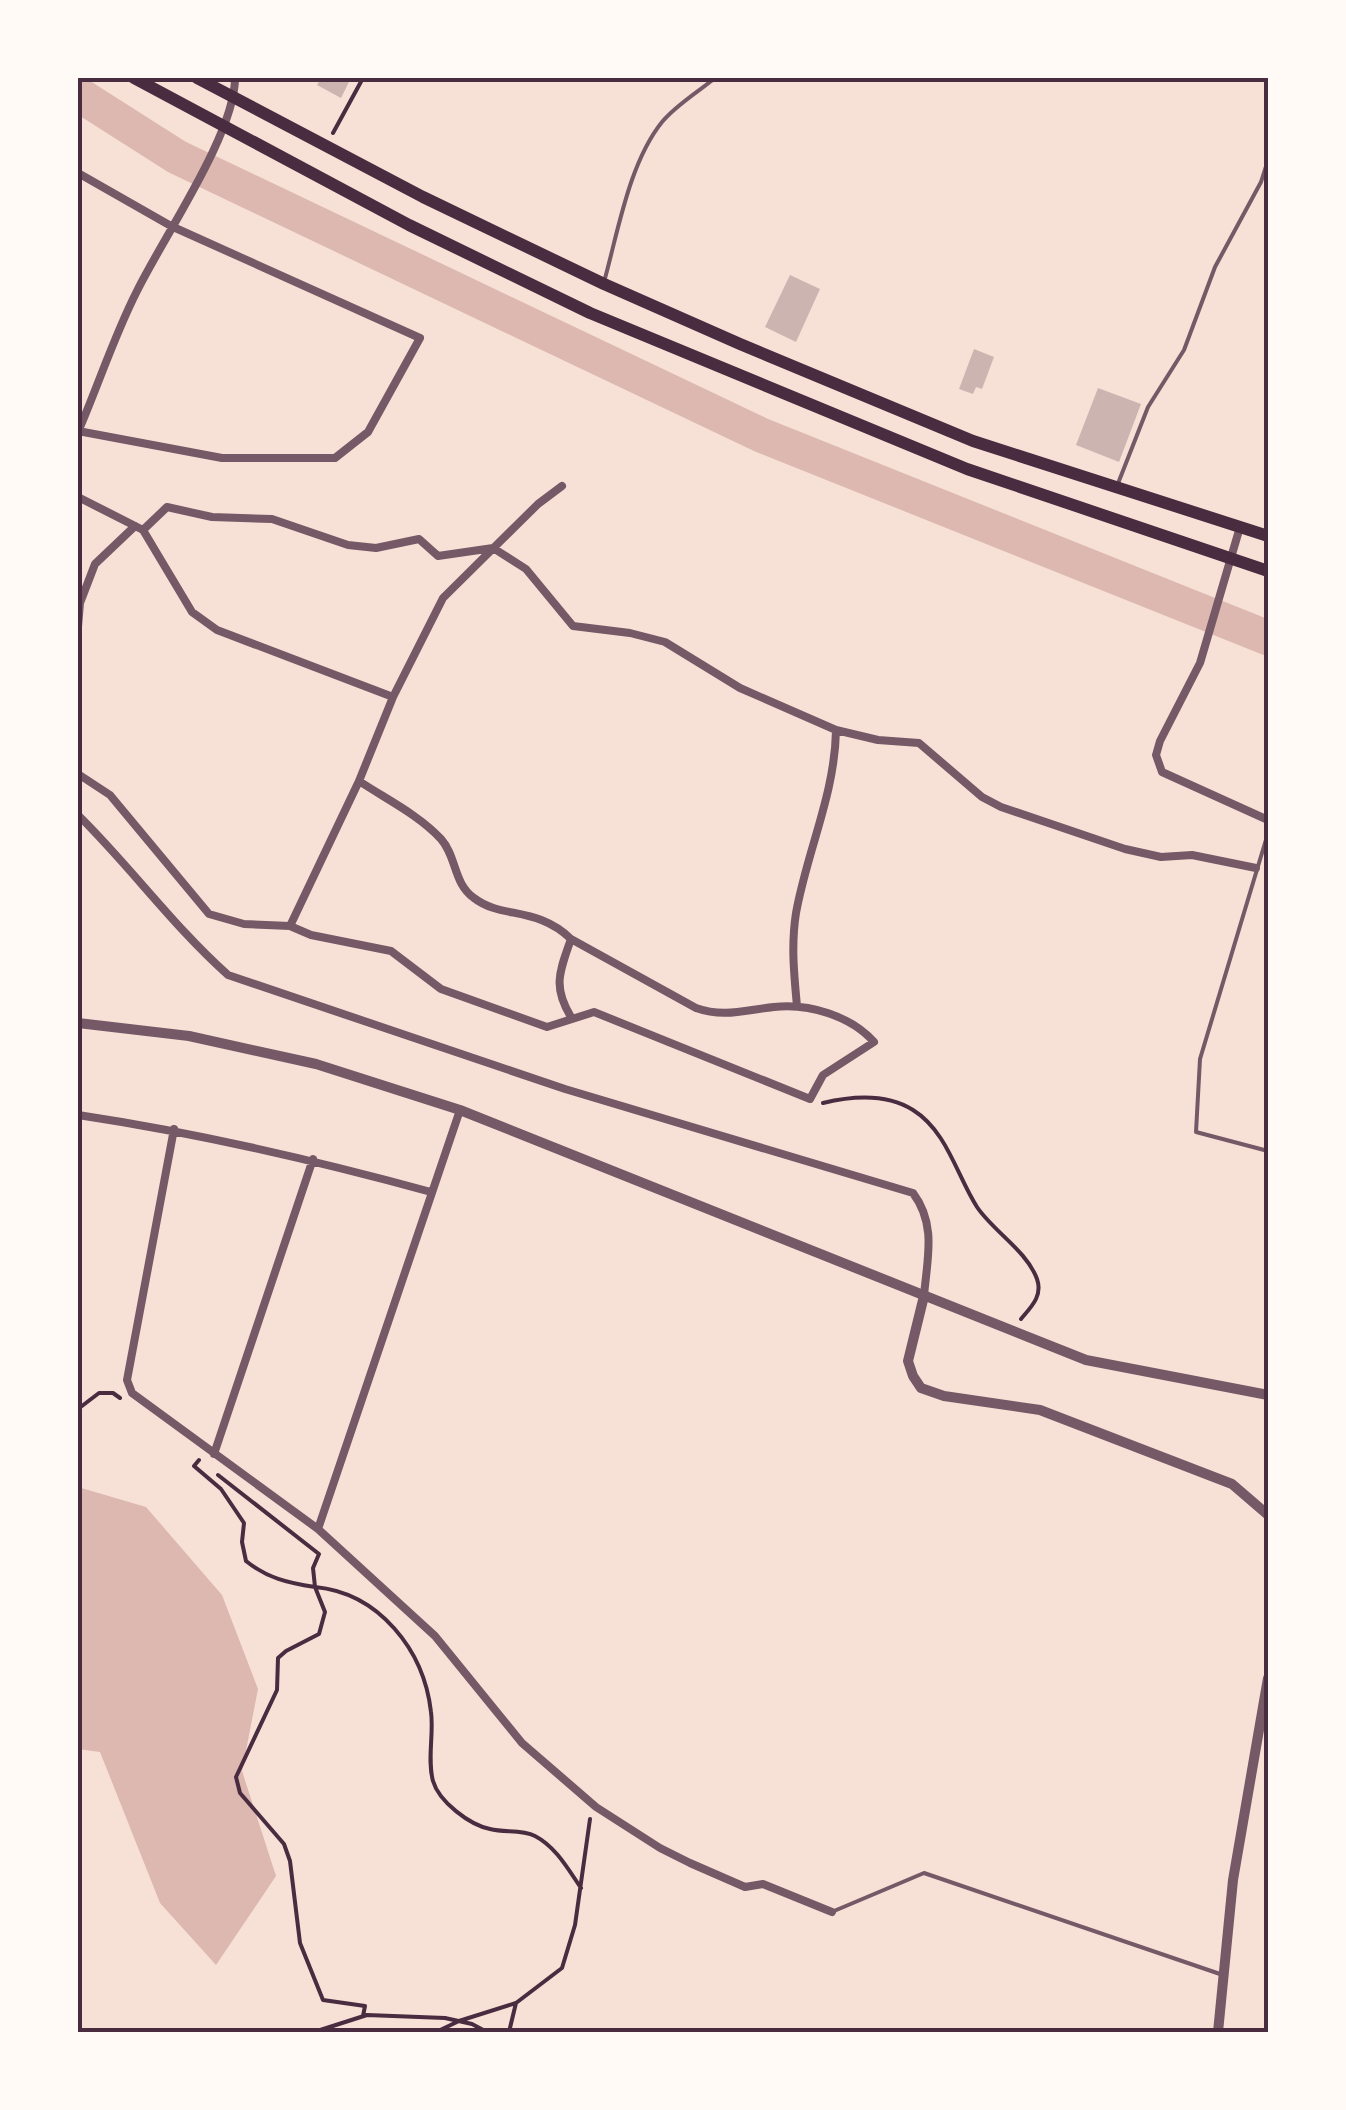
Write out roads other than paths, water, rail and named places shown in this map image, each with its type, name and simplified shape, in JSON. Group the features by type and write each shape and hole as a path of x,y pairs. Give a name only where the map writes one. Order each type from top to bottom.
{"main road":[{"path":"134,78 408,226 590,313 967,469 1268,571"},
{"path":"198,78 604,284 973,441 1268,536"}],"street":[{"path":"78,173 172,226 420,338 368,432 336,458 222,458 78,431 136,293 172,226 212,151 235,99 235,78"},
{"path":"290,926 359,781 393,698 443,598 562,486"},
{"path":"78,496 139,528 192,612 218,630 393,698"},
{"path":"78,626 80,603 95,564 167,507 212,517 272,519 348,545 376,548 419,539 438,556 494,548 526,570 572,626 665,642 740,688 836,730 878,740 920,743 982,798 1126,849 1160,857 1192,855 1256,868"},
{"path":"1240,527 1200,663 1156,755 1162,772 1268,820"},
{"path":"797,1006 792,956 797,911 832,771 836,730"},
{"path":"78,774 110,795 209,914 244,924 290,926 311,935 391,951 441,989 512,1017 547,1026 594,1012 810,1099 823,1075 874,1042 863,1030 841,1018 797,1006 715,1014 696,1008 571,939 556,925 480,903 459,882 443,841 359,781"},
{"path":"78,815 201,951 228,975 565,1089 913,1193 925,1209 930,1228 924,1296 908,1361 921,1388 944,1396 1040,1410 1232,1484 1268,1516"},
{"path":"571,939 559,973 560,998 571,1017"},
{"path":"78,1023 189,1036 280,1056 460,1110 1086,1360 1268,1395"},
{"path":"318,1528 460,1110"},
{"path":"78,1115 174,1129 313,1159 431,1192"},
{"path":"174,1129 127,1380 132,1393 318,1528 434,1636 522,1743 596,1807 660,1848 745,1887 763,1884 832,1912"},
{"path":"214,1454 313,1159"},
{"path":"1218,2032 1234,1880 1268,1678"}],"lane":[{"path":"604,284 629,190 653,136 664,120 715,78"},
{"path":"1116,486 1148,407 1184,350 1215,267 1261,182 1268,160"},
{"path":"1268,832 1200,1059 1196,1132 1268,1152"},
{"path":"832,1912 924,1873 1224,1976"}],"waterway":[{"path":"78,94 177,157 761,435 1268,638"}]}
